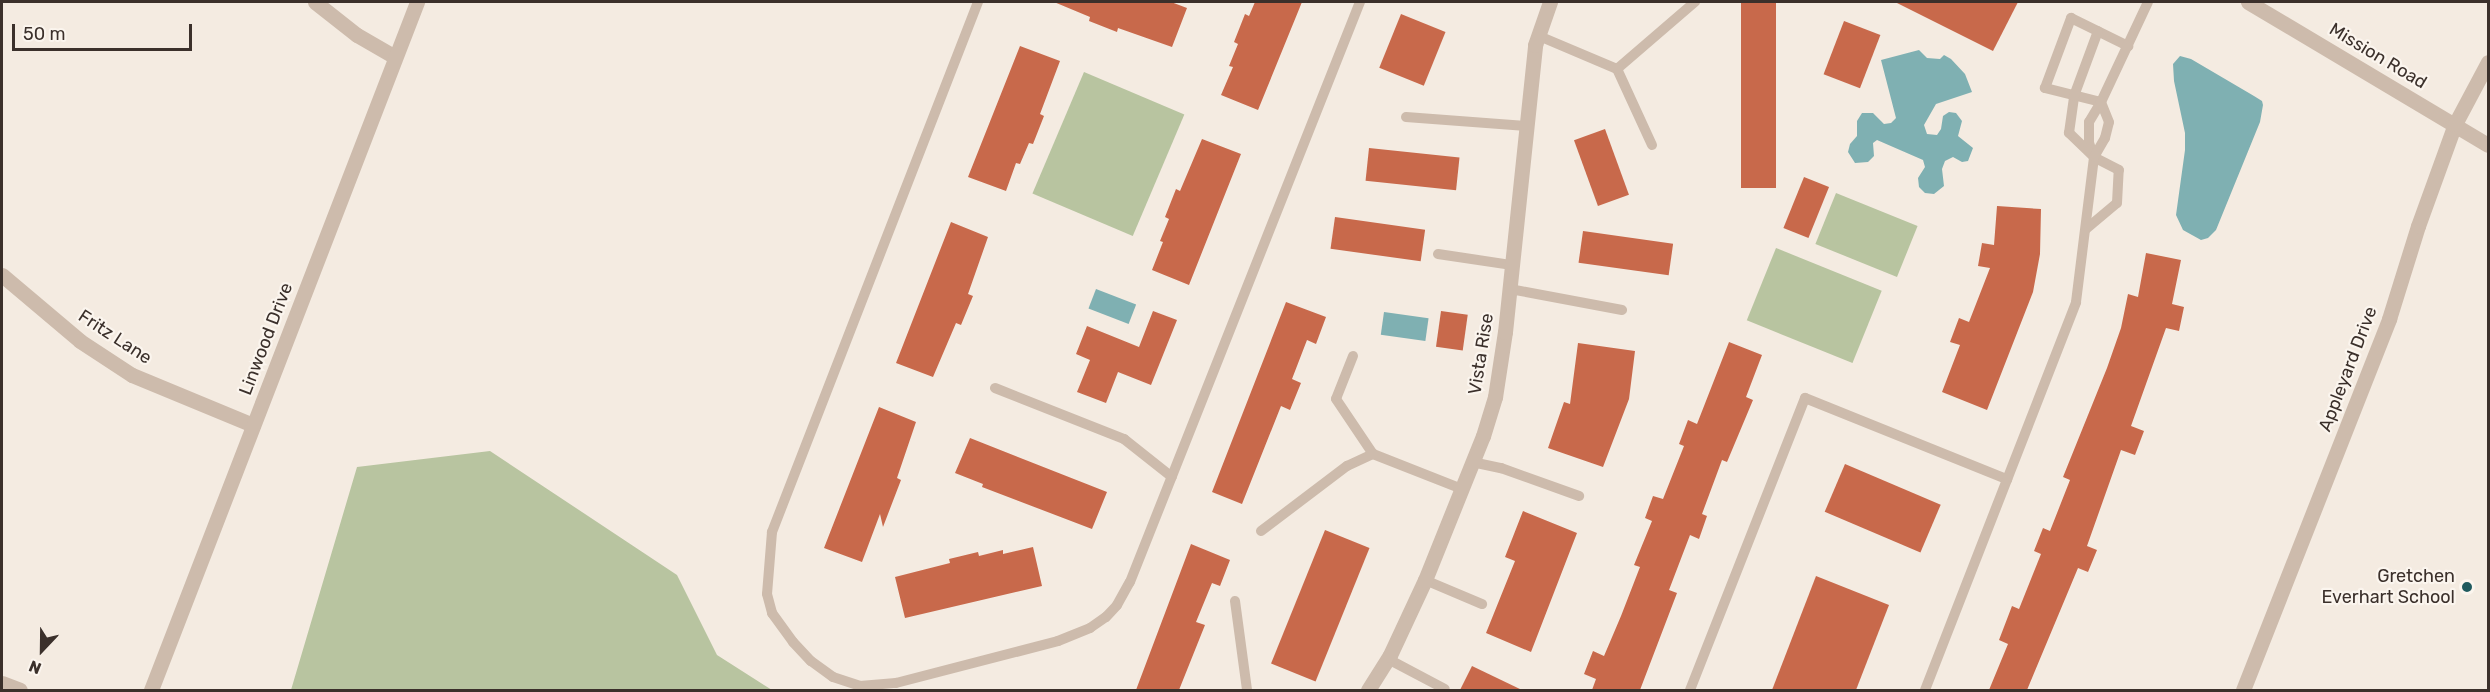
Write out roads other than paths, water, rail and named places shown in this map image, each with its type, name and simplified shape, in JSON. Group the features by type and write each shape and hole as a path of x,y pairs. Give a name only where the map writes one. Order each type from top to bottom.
{"street":[{"path":"315,2 357,35 395,57"},
{"name":"Linwood Drive","path":"151,690 417,2"},
{"name":"Mission Road","path":"2248,2 2455,124 2488,146"},
{"name":"Vista Rise","path":"1368,690 1388,659 1425,580 1473,462 1495,396 1510,289 1535,45 1546,3"},
{"name":"Appleyard Drive","path":"2243,690 2389,319 2418,226 2455,124 2488,62"},
{"name":"Fritz Lane","path":"2,275 80,341 132,375 254,425"},
{"path":"2,683 20,690"}],"lane":[{"path":"978,2 772,532 767,594 772,613 811,662 833,677 860,686 896,683 1058,641 1090,628 1106,617 1117,605 1130,582 1360,2"},
{"path":"1617,69 1695,2"},
{"path":"2094,157 2089,143 2089,122 2101,102 2148,2"},
{"path":"2101,102 2045,88 2071,18 2128,45"},
{"path":"2086,228 2117,203 2119,170 2094,157 2069,133 2074,96 2098,31"},
{"path":"1539,36 1617,69 1652,145"},
{"path":"1925,690 2076,302 2094,157 2105,138 2109,122 2101,102"},
{"path":"1406,117 1527,126"},
{"path":"1438,254 1512,265"},
{"path":"1510,289 1622,310"},
{"path":"1353,356 1336,399 1373,454 1462,489"},
{"path":"994,388 1124,439 1172,477"},
{"path":"1690,690 1805,398 2007,479"},
{"path":"1261,531 1347,466 1373,454"},
{"path":"1473,462 1501,468 1579,496"},
{"path":"1425,580 1482,604"},
{"path":"1235,601 1247,690"},
{"path":"1388,659 1445,689"}],"water":[{"path":"1919,50 1927,58 1940,59 1944,55 1951,59 1965,74 1972,92 1936,104 1924,125 1927,134 1937,135 1941,129 1943,116 1949,112 1956,113 1962,121 1958,136 1973,148 1968,161 1962,162 1953,157 1945,161 1942,169 1944,186 1934,194 1925,193 1919,187 1918,178 1925,167 1923,160 1877,140 1873,143 1874,156 1868,162 1855,163 1848,152 1850,144 1857,136 1857,121 1862,113 1873,113 1884,124 1891,123 1896,118 1881,60"},
{"path":"2180,56 2191,59 2254,96 2262,101 2263,105 2260,122 2216,230 2208,238 2201,240 2183,230 2176,215 2185,150 2185,133 2174,81 2173,64"},
{"path":"1096,289 1136,304 1129,324 1088,309"},
{"path":"1384,312 1429,318 1425,341 1381,335"}],"place":[{"name":"Gretchen Everhart School","path":"2467,587"}]}
